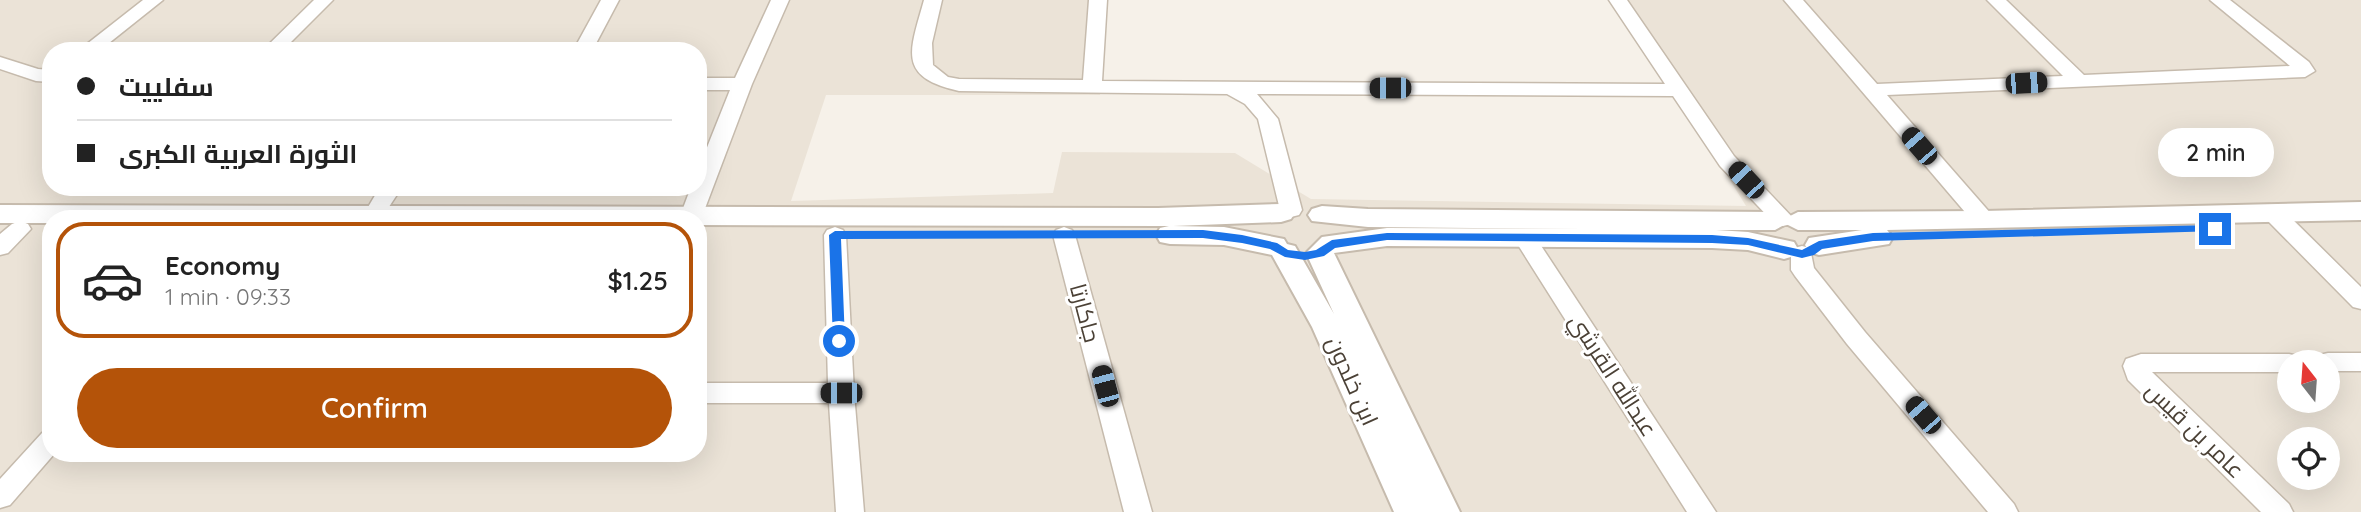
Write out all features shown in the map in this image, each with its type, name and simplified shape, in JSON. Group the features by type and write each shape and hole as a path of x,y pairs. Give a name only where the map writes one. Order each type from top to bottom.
{"street":[{"path":"100,42 154,0"},
{"path":"280,42 324,0"},
{"path":"587,42 610,0"},
{"path":"707,182 742,83 780,0"},
{"path":"933,0 921,46 921,59 925,74 939,83 1230,88 1679,90"},
{"path":"1092,85 1098,0"},
{"path":"1618,0 1727,160 1785,220"},
{"path":"1793,0 1984,220"},
{"path":"1996,0 2078,80"},
{"path":"1870,90 2305,71 2219,0"},
{"path":"0,63 42,75"},
{"path":"707,84 742,83"},
{"path":"1230,88 1251,98 1268,119 1286,212"},
{"path":"707,223 835,235 1064,235 1302,209 1322,215 1368,218 2281,221 2361,226"},
{"path":"707,222 1158,226 1224,236 1305,256 1326,248 1387,237 1712,239 1802,249 1886,237 2281,221 2361,211"},
{"path":"1279,249 1266,231 1268,224 1286,212"},
{"path":"1322,215 1334,229 1326,248"},
{"path":"1785,220 1770,224 1768,234 1776,245 1802,249"},
{"path":"2281,221 2361,301"},
{"path":"5,229 42,228"},
{"path":"5,229 42,229"},
{"path":"835,235 841,393 850,512"},
{"name":"جاكارتا","path":"1064,235 1138,512"},
{"name":"عبدالله القرشي","path":"1524,237 1702,512"},
{"name":"ابن خلدون","path":"1326,248 1443,512"},
{"name":"ابن خلدون","path":"1279,249 1327,327 1411,512"},
{"path":"1802,249 1803,270 2004,512"},
{"path":"2340,362 2361,362"},
{"name":"عامر بن قيس","path":"2277,363 2141,363 2134,366 2137,373 2279,512"},
{"path":"707,393 841,393"},
{"path":"0,497 42,450"}],"shaded area":[{"path":"0,0 1106,0 1100,95 826,95 791,201 1053,193 1062,152 1235,153 1311,199 1746,206 1619,0 2361,0 2361,512 0,512"}],"route":[{"path":"839,341 835,235 1203,234 1242,239 1273,246 1292,255 1305,256 1320,253 1332,244 1387,237 1712,239 1748,242 1802,254 1815,250 1819,245 1873,237 2215,229"}]}
